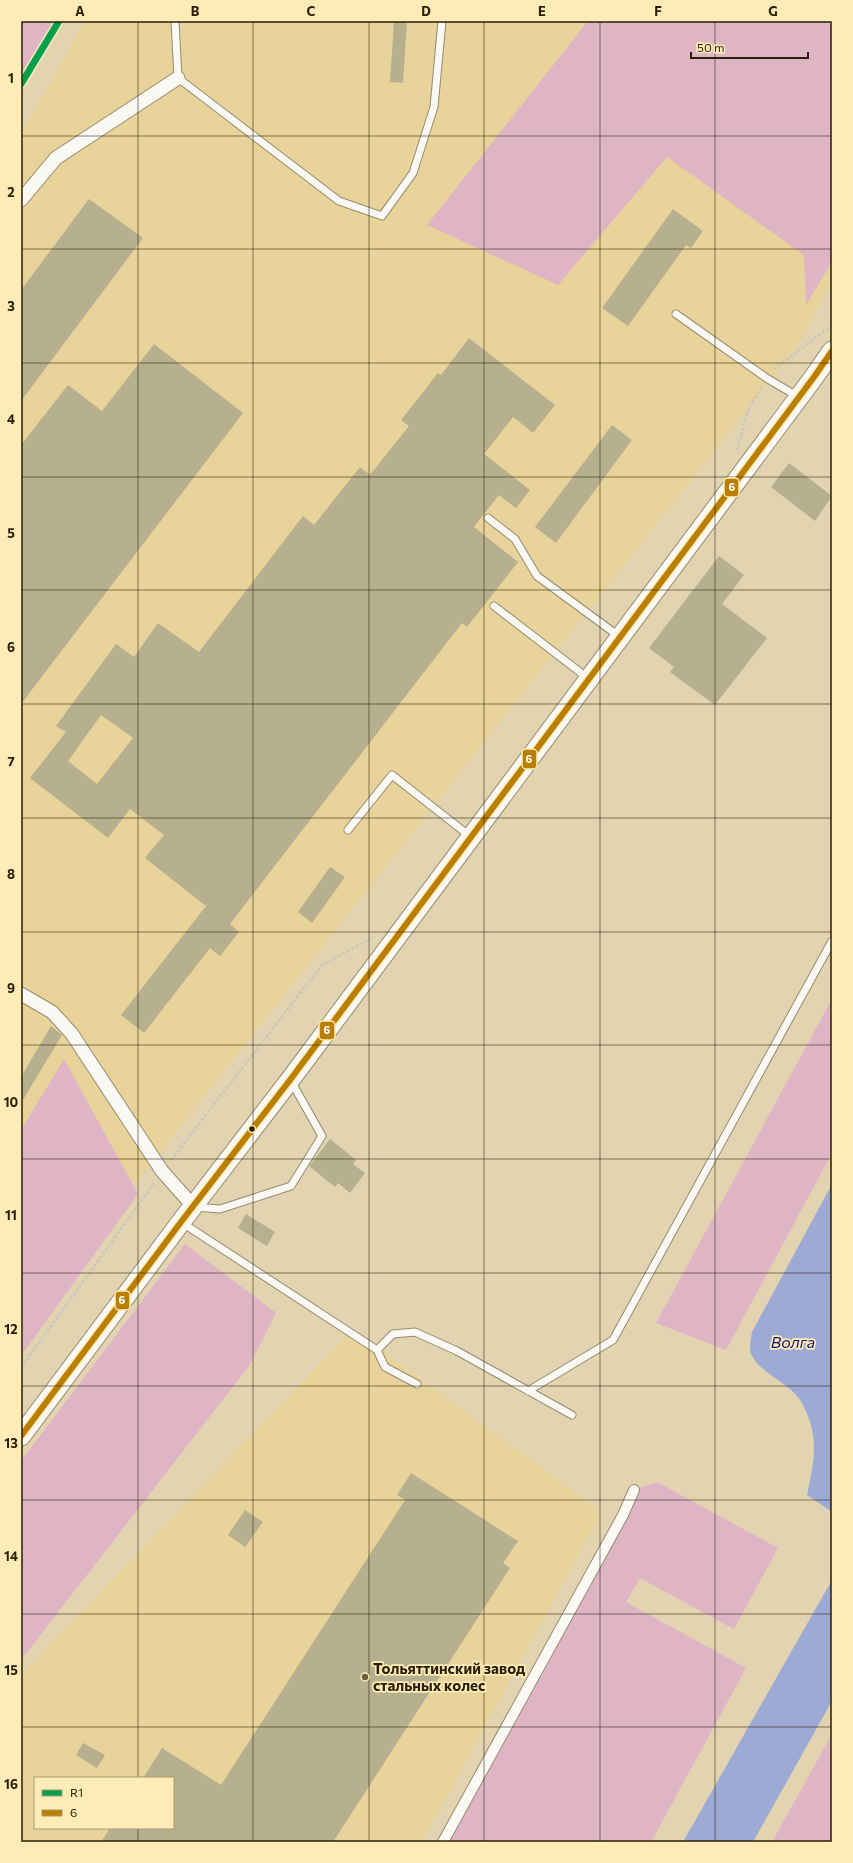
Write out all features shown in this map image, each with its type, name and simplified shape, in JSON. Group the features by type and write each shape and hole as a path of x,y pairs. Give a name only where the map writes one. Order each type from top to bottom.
{"main road":[{"path":"23,1429 290,1080 590,679 832,351"}],"street":[{"path":"21,200 56,158 178,78"},
{"path":"21,994 52,1012 72,1034 162,1171 193,1206"},
{"path":"442,1842 619,1522 634,1490"}],"lane":[{"path":"175,21 178,78 339,201 382,216 413,173 434,107 442,21"},
{"path":"676,314 768,379 799,397"},
{"path":"488,518 515,539 537,576 620,638"},
{"path":"494,606 590,679"},
{"path":"348,830 392,775 471,837"},
{"path":"528,1391 613,1340 832,941"},
{"path":"193,1206 220,1209 291,1186 322,1136 290,1080"},
{"path":"181,1222 377,1350 385,1367 417,1384"},
{"path":"377,1350 393,1334 415,1332 456,1351 572,1415"}],"path":[{"path":"736,455 749,407 774,370 832,324"},
{"path":"21,1368 162,1171 322,965 381,934"}],"shaded area":[{"path":"21,21 58,21 21,94"},
{"path":"85,21 735,21 832,79 832,282 795,349 21,1328 21,134"},
{"path":"588,21 832,21 832,262 806,305 804,255 667,157 558,285 427,225"},
{"path":"832,999 832,1153 726,1350 656,1323"},
{"path":"64,1059 138,1194 21,1356 21,1130"},
{"path":"185,1244 276,1313 249,1366 21,1660 21,1461"},
{"path":"353,1329 602,1512 422,1842 21,1842 21,1675"},
{"path":"657,1482 778,1548 734,1629 640,1578 626,1602 746,1668 651,1842 441,1842 634,1490"},
{"path":"832,1734 832,1842 772,1842"}],"water":[{"name":"Волга","path":"832,1184 832,1512 807,1495 812,1471 814,1439 812,1428 803,1405 792,1391 757,1363 752,1356 750,1347 752,1332"},
{"path":"832,1580 832,1701 753,1842 683,1842"}],"building":[{"path":"394,21 407,21 403,83 390,82"},
{"path":"89,199 143,238 21,401 21,290"},
{"path":"673,209 703,231 691,248 686,245 628,326 602,308"},
{"path":"469,338 555,405 533,433 513,417 484,454 530,490 516,508 499,495 474,527 518,562 467,627 462,623 230,924 239,932 220,956 210,948 144,1033 121,1015 206,906 145,858 164,835 130,809 108,838 30,778 66,732 56,726 116,644 134,657 158,623 199,652 303,516 314,525 360,467 370,475 409,426 401,420 438,373 441,375","holes":["101,715 133,738 97,784 68,761"]},
{"path":"154,344 243,413 21,704 21,445 68,385 102,411"},
{"path":"612,425 632,440 556,543 535,527"},
{"path":"789,463 832,496 815,521 771,487"},
{"path":"719,556 744,575 722,604 767,638 715,705 670,672 674,667 649,648"},
{"path":"330,867 345,877 312,923 298,912"},
{"path":"51,1026 62,1035 21,1103 21,1077"},
{"path":"330,1139 356,1160 353,1164 365,1173 350,1193 338,1183 335,1187 309,1166"},
{"path":"246,1214 275,1232 267,1246 238,1228"},
{"name":"Тольяттинский завод стальных колес","path":"411,1473 518,1541 503,1563 510,1568 333,1842 101,1842 109,1829 174,1829 174,1777 144,1777 162,1748 221,1785 405,1500 397,1495"},
{"path":"245,1510 263,1522 245,1547 228,1535"},
{"path":"83,1743 105,1755 97,1768 76,1755"}],"transit line":[{"name":"R1","path":"21,84 59,21"},
{"name":"6","path":"21,1436 181,1222 290,1080 832,351"}],"place":[{"name":"Тольяттинский завод стальных колес","path":"365,1677"}]}
